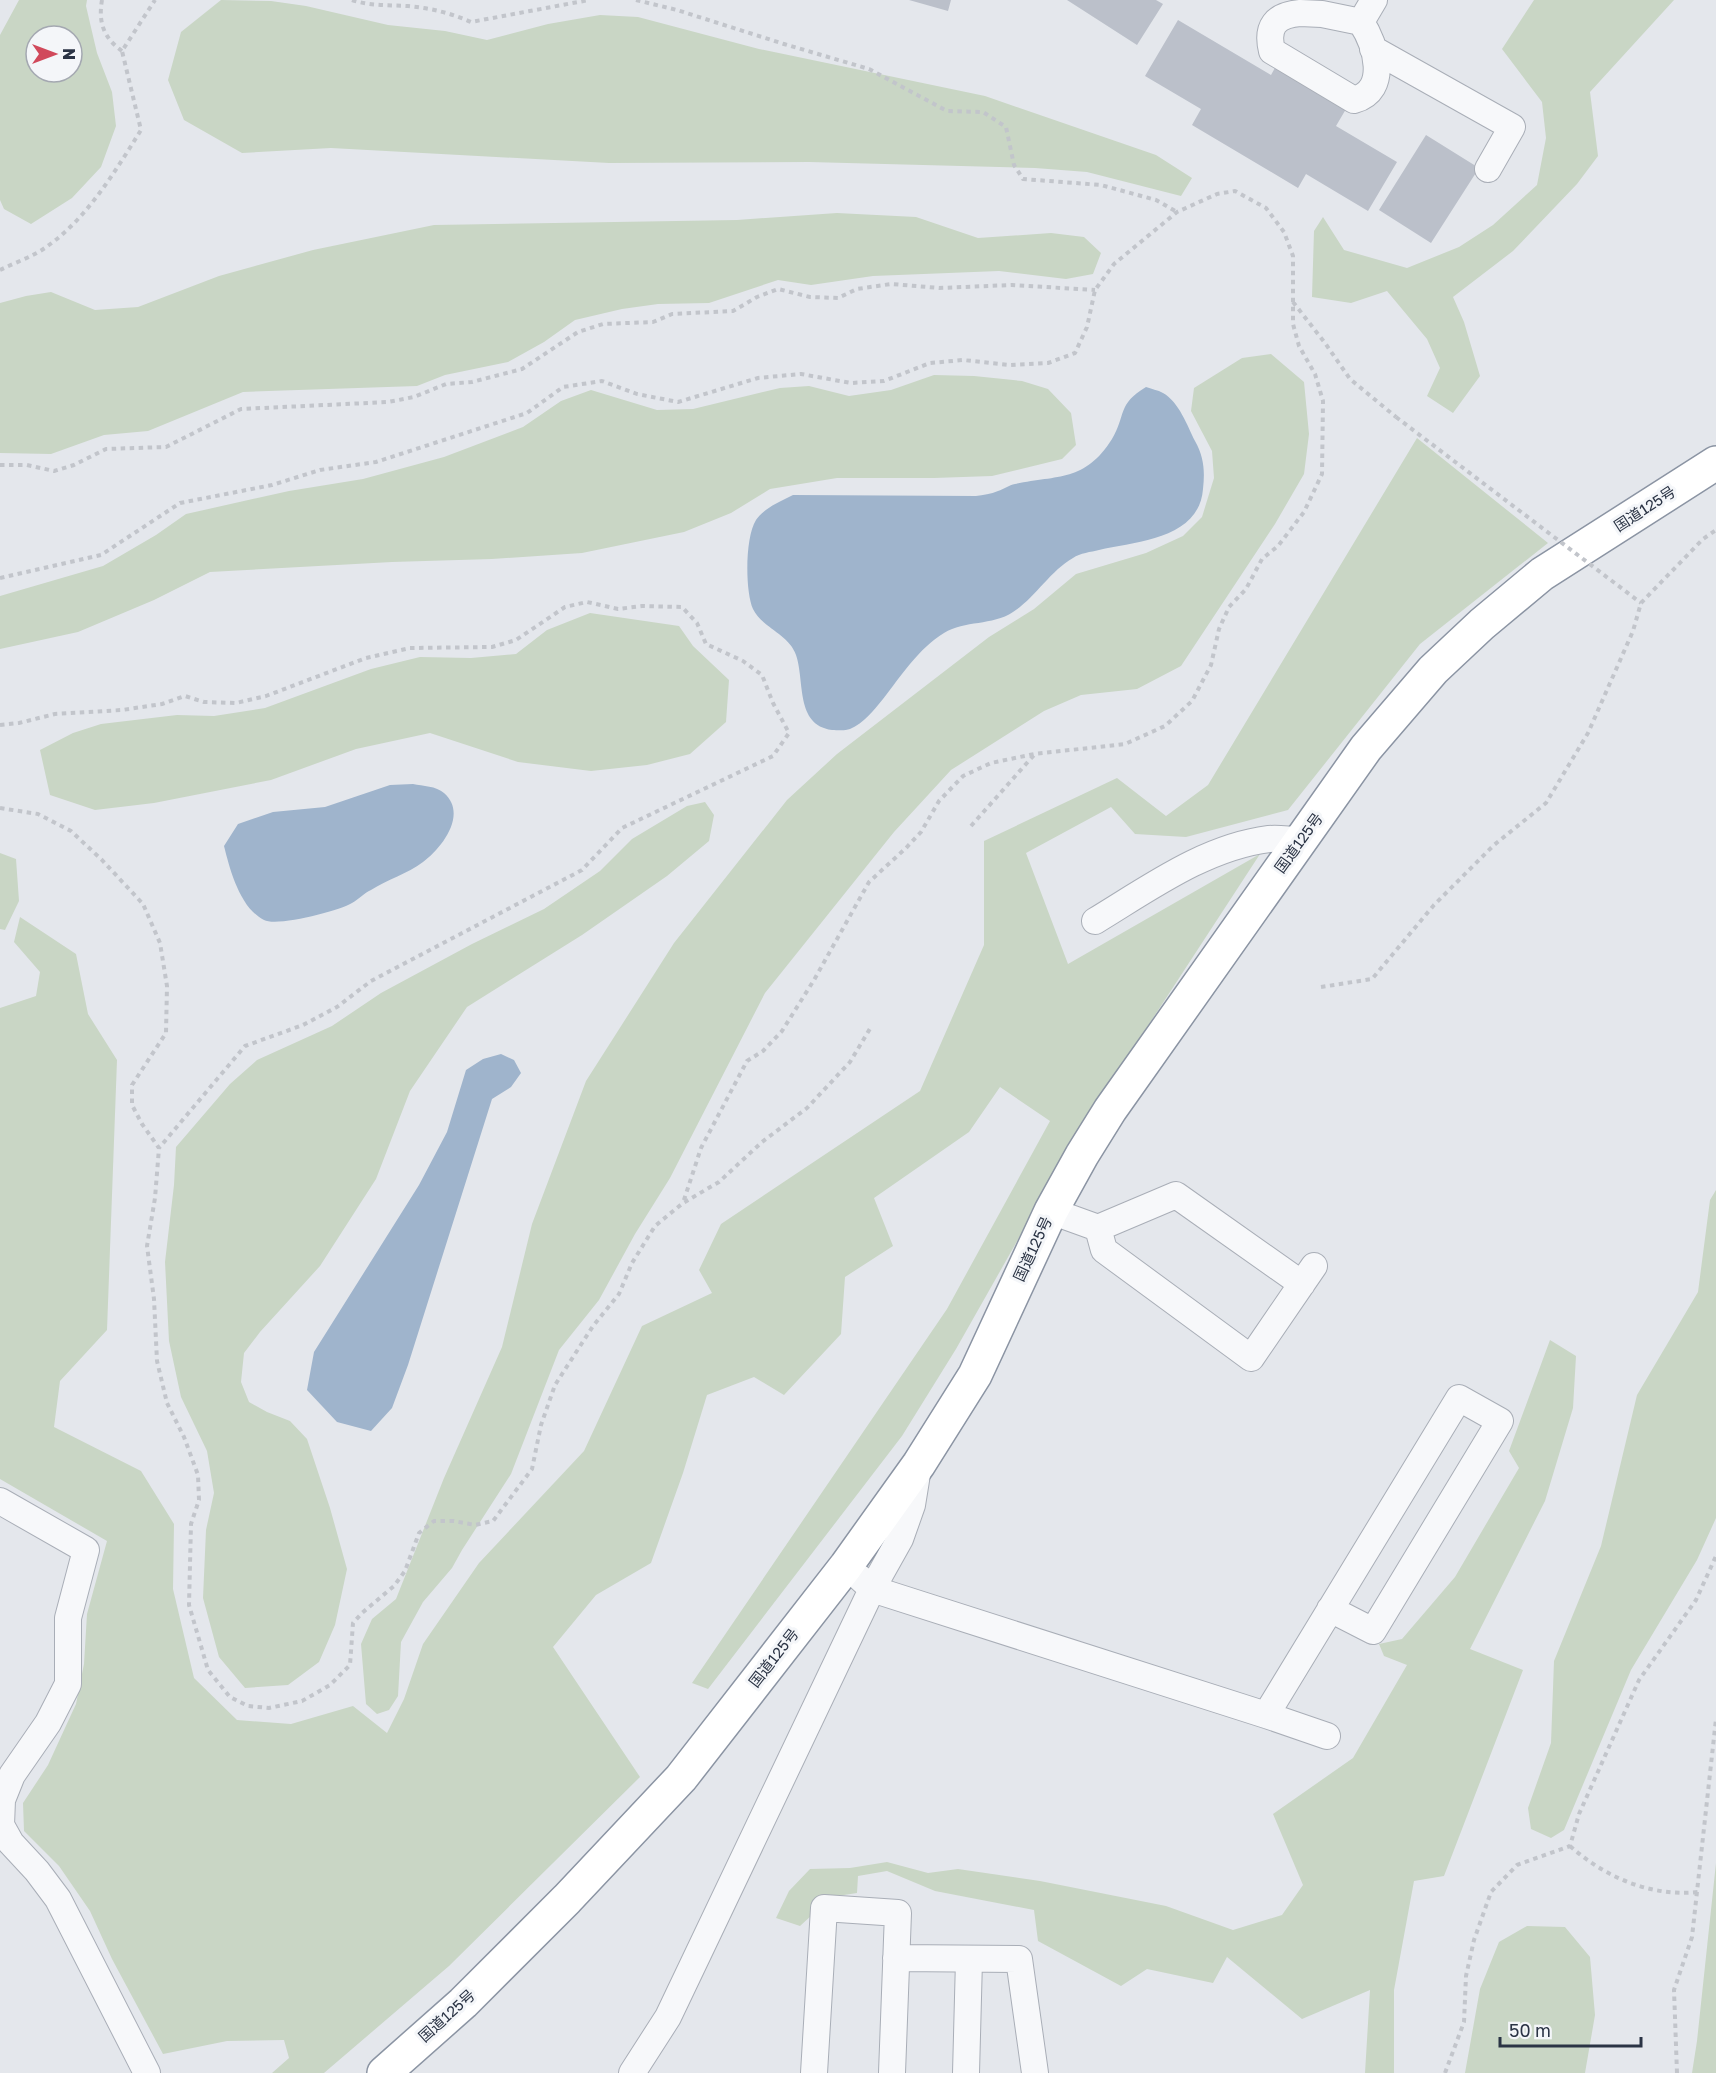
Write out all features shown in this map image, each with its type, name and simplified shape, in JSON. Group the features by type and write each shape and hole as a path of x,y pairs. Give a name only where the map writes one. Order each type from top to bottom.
{"highway":[{"name":"国道125号","path":"384,2073 463,2003 551,1916 681,1778 846,1566 919,1464 975,1375 1051,1211 1110,1110 1366,748 1433,670 1482,624 1542,574 1716,463"}],"street":[{"path":"1360,22 1374,0"},
{"path":"1312,7 1360,22 1371,38 1377,74 1373,87 1366,97 1354,100 1272,51 1269,39 1271,27 1279,19 1312,7"},
{"path":"1373,49 1512,127 1488,169"},
{"path":"1095,921 1184,868 1232,848 1269,839 1301,840"},
{"path":"1051,1211 1098,1228 1176,1196 1308,1275 1251,1358 1104,1250 1098,1228"},
{"path":"1266,1715 1330,1609 1459,1398 1500,1421 1373,1631 1330,1609"},
{"path":"632,2073 669,2017 872,1589 900,1539 912,1505 919,1464"},
{"path":"0,1501 86,1550 68,1618 68,1684 48,1723 12,1775 2,1800 1,1825 10,1844 37,1871 58,1899 147,2073"},
{"path":"846,1566 872,1589 1266,1715 1327,1737"},
{"path":"814,2073 824,1908 898,1913 892,2073"},
{"path":"896,1958 1019,1959 1035,2073"},
{"path":"966,2073 969,1960"}],"path":[{"path":"0,270 49,246 88,209 141,130 122,51 110,42 102,27 102,0"},
{"path":"122,51 155,0"},
{"path":"351,0 364,4 411,7 454,14 471,22 589,0"},
{"path":"636,0 677,10 869,69 947,111 983,112 1006,127 1014,165 1023,178 1101,185 1156,200 1177,212"},
{"path":"0,578 101,555 180,503 273,485 320,470 376,462 526,413 563,387 602,381 637,394 678,402 758,378 801,374 851,383 884,381 930,363 963,360 1009,365 1048,363 1074,353 1087,327 1095,290 1114,264 1177,212 1217,194 1235,191 1266,208 1284,231 1293,256 1293,324 1299,346 1315,374 1323,401 1322,474 1304,512 1278,546 1263,559 1246,589 1229,607 1219,629 1211,665 1192,701 1165,726 1125,744 1034,754 992,763 963,776 939,801 921,832 869,882 782,1032 763,1051 747,1060 701,1148 683,1203"},
{"path":"0,465 27,465 54,471 74,465 106,449 166,447 241,409 388,402 414,397 446,384 472,382 522,369 578,332 603,324 652,322 672,314 733,311 757,297 778,289 810,297 838,298 857,289 891,285 939,288 1012,285 1095,290"},
{"path":"1293,302 1350,380 1641,603"},
{"path":"1321,987 1372,979 1434,905 1494,845 1546,803 1588,733 1633,631 1641,603 1703,539 1716,530"},
{"path":"0,725 55,714 122,710 162,704 185,696 204,702 236,703 266,696 366,658 410,648 492,647 516,640 565,607 587,603 618,609 642,606 682,607 697,623 706,644 743,661 762,675 773,703 789,733 773,756 622,828 582,870 371,981 337,1007 303,1025 245,1046 159,1148 155,1198 147,1246 154,1299 157,1361 167,1403 184,1437 198,1475 199,1500 191,1524 189,1605 208,1670 230,1697 248,1706 269,1708 302,1701 330,1684 350,1665 353,1623 394,1586 405,1571 419,1533 434,1521 454,1521 475,1525 493,1521 532,1469 541,1425 555,1385 593,1326 619,1294 632,1263 655,1226 683,1203 719,1182 762,1142 807,1108 850,1062 871,1027"},
{"path":"971,826 1034,754"},
{"path":"0,808 38,814 71,831 143,904 160,943 167,986 166,1032 132,1085 132,1105 159,1148"},
{"path":"1570,1846 1579,1814 1639,1680 1696,1600 1716,1556"},
{"path":"1677,2073 1674,1990 1692,1937 1716,1719"},
{"path":"1570,1846 1590,1864 1649,1890 1698,1892"},
{"path":"1445,2073 1464,2022 1466,1976 1474,1940 1491,1892 1516,1865 1570,1846"}],"green space":[{"path":"19,0 87,0 86,6 97,53 112,92 116,126 101,167 72,198 31,224 4,209 0,200 0,35"},
{"path":"221,0 271,1 306,6 388,25 445,31 487,40 548,24 600,15 638,17 759,49 985,96 1156,155 1192,178 1181,196 1087,172 1035,168 809,162 609,163 331,148 242,153 184,120 168,80 181,32"},
{"path":"1534,0 1674,0 1590,92 1598,156 1577,184 1513,251 1453,297 1464,322 1480,376 1453,413 1427,396 1440,368 1427,339 1387,291 1351,303 1312,297 1314,231 1323,217 1344,250 1407,268 1459,247 1493,225 1537,185 1546,138 1542,102 1502,49"},
{"path":"837,213 916,217 978,238 1051,233 1084,237 1101,253 1093,274 1066,279 999,271 873,276 811,285 778,280 709,303 658,304 622,309 575,320 544,342 508,362 445,375 417,386 243,392 148,431 104,435 51,454 0,453 0,303 51,292 95,310 138,307 219,276 313,250 434,225 737,220"},
{"path":"1271,354 1304,382 1309,434 1304,474 1275,524 1181,666 1137,689 1081,695 1044,711 951,770 894,832 765,993 670,1178 635,1234 599,1300 559,1350 511,1474 452,1568 423,1602 401,1642 398,1696 389,1710 377,1714 366,1704 361,1644 372,1619 396,1599 444,1478 502,1347 532,1224 586,1081 674,943 787,800 837,754 989,637 1034,609 1076,574 1146,553 1183,536 1202,517 1214,478 1212,451 1191,411 1194,388 1242,358"},
{"path":"934,375 1022,381 1048,389 1071,413 1076,445 1062,459 992,476 837,478 770,489 731,513 684,532 582,553 210,572 154,600 78,632 0,649 0,596 103,566 156,535 186,514 289,491 363,479 444,457 523,427 561,401 591,390 657,410 693,409 780,388 809,386 849,396 891,390"},
{"path":"1417,438 1548,543 1420,644 1288,810 1186,837 1135,834 1111,807 1026,853 1068,964 1260,854 1080,1130 956,1349 902,1436 708,1689 692,1683 947,1309 1050,1121 1000,1087 969,1132 874,1198 893,1246 845,1277 841,1334 784,1395 754,1377 707,1395 683,1473 651,1563 596,1595 553,1647 640,1777 449,1966 324,2073 272,2073 289,2058 284,2040 227,2041 163,2054 112,1959 90,1911 59,1866 24,1831 23,1803 48,1765 76,1704 84,1664 87,1614 107,1541 0,1479 0,1008 36,996 40,972 14,942 20,917 76,954 88,1014 117,1060 107,1330 60,1381 54,1427 141,1471 174,1524 173,1589 194,1678 237,1720 291,1724 353,1706 387,1733 404,1699 423,1644 479,1563 584,1451 642,1326 712,1293 699,1270 721,1224 920,1091 984,945 984,841 1117,778 1166,816 1208,785"},
{"path":"590,613 679,626 693,646 729,680 726,722 690,754 647,765 591,771 518,762 430,733 356,749 271,780 154,803 95,810 50,795 40,750 73,733 101,724 177,715 214,716 265,708 371,669 420,657 471,658 516,654 547,630"},
{"path":"705,802 714,815 709,841 667,876 582,935 467,1007 410,1091 376,1179 320,1266 244,1353 241,1382 249,1402 290,1421 307,1439 347,1569 335,1625 319,1662 288,1685 245,1688 219,1657 203,1598 206,1530 214,1493 207,1451 181,1397 169,1341 165,1262 176,1147 230,1084 257,1060 332,1026 381,993 472,944 544,909 600,871 632,839 687,806"},
{"path":"0,853 16,859 19,901 5,930 0,929"},
{"path":"1716,1190 1716,1518 1697,1560 1631,1670 1564,1830 1551,1838 1531,1829 1528,1808 1551,1743 1554,1661 1601,1546 1637,1395 1698,1292 1710,1200"},
{"path":"1550,1340 1576,1356 1573,1408 1545,1501 1470,1649 1523,1670 1444,1876 1414,1881 1394,1990 1394,2073 1365,2073 1370,1990 1302,2019 1227,1957 1213,1983 1147,1969 1121,1986 1038,1941 1034,1910 935,1891 887,1871 858,1876 857,1893 818,1899 812,1915 800,1926 776,1918 789,1891 810,1869 850,1868 887,1862 928,1873 958,1869 1040,1881 1166,1906 1233,1930 1282,1915 1303,1885 1273,1814 1353,1758 1407,1665 1384,1656 1379,1644 1402,1639 1455,1577 1519,1468 1509,1451"},
{"path":"1716,1863 1716,2073 1692,2073 1697,2041"},
{"path":"1527,1926 1565,1927 1590,1957 1595,2015 1585,2073 1465,2073 1480,1989 1499,1942"}],"water":[{"path":"1146,387 1163,393 1174,402 1186,421 1202,458 1203,489 1199,506 1191,518 1179,528 1164,535 1076,556 1057,570 1013,612 944,633 918,654 872,712 850,729 832,730 812,720 804,700 799,665 793,648 757,616 750,601 748,551 752,528 763,512 793,495 976,496 993,493 1013,485 1069,474 1081,470 1102,453 1112,439 1130,399"},
{"path":"413,784 441,791 451,801 454,811 450,830 444,840 423,862 368,891 352,903 322,914 271,922 264,920 248,907 237,888 224,846 238,824 273,812 325,807 390,785"},
{"path":"501,1054 514,1060 521,1073 511,1087 492,1099 408,1365 392,1408 371,1431 337,1422 307,1390 314,1352 419,1185 447,1132 466,1070 483,1059"}],"building":[{"path":"909,0 951,0 948,11"},
{"path":"1067,0 1156,0 1163,4 1137,45"},
{"path":"1178,20 1271,75 1276,66 1346,109 1336,126 1397,162 1368,211 1306,174 1298,188 1192,125 1201,109 1145,76"},
{"path":"1426,135 1479,168 1431,243 1379,210"}]}
